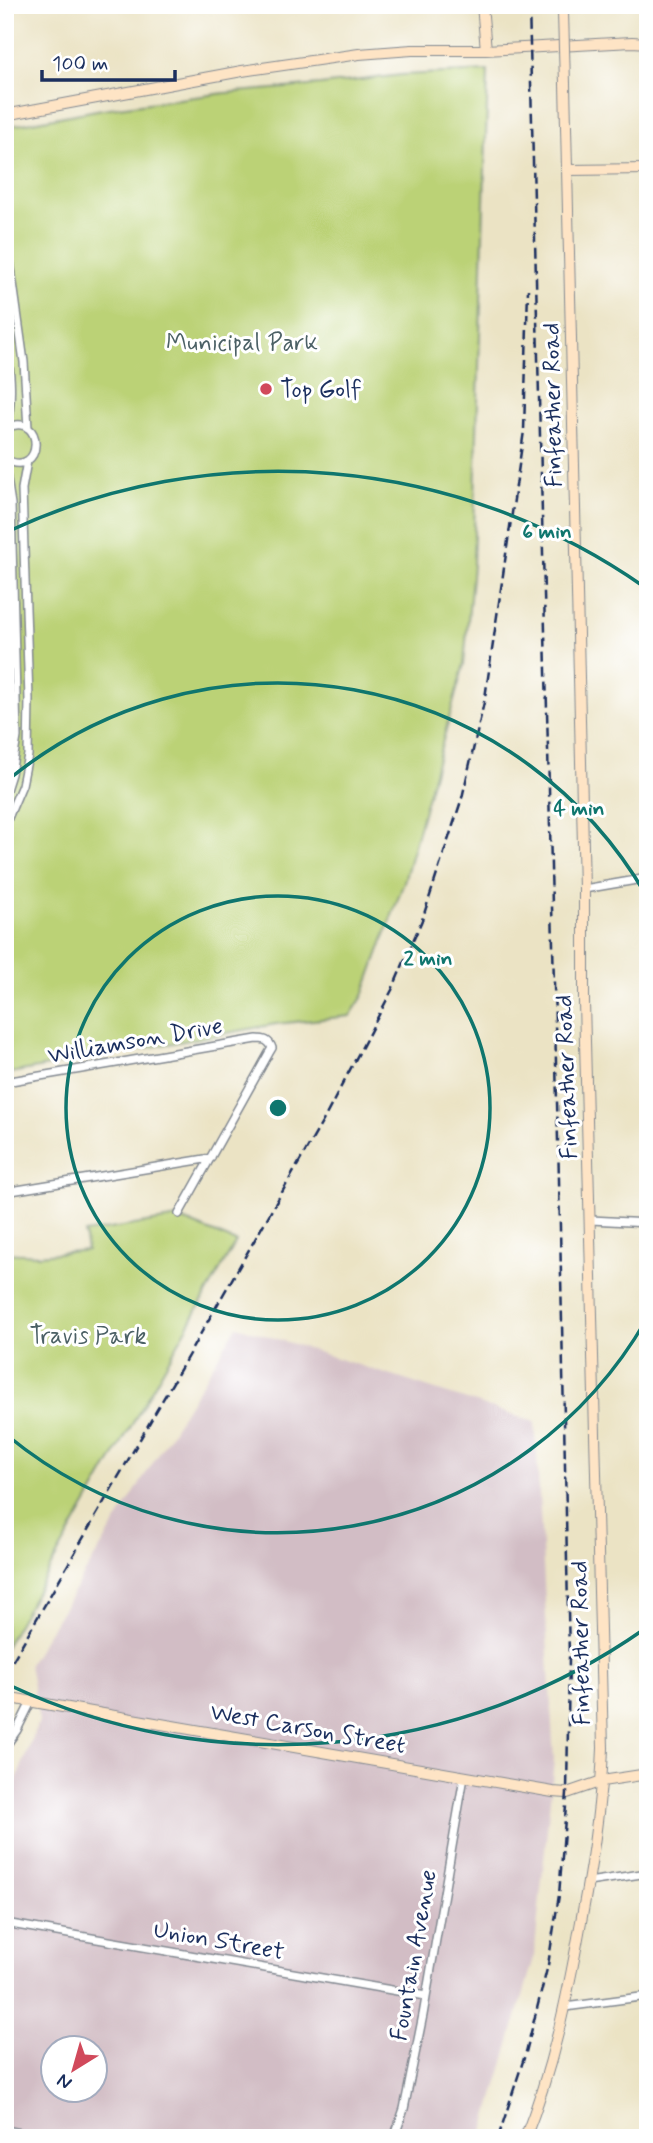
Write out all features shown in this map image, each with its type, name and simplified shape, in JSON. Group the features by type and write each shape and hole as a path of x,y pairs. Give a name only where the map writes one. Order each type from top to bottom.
{"street":[{"path":"482,5 486,50"},
{"name":"Finfeather Road","path":"525,2138 565,2007 588,1882 602,1782 603,1748 563,9"},
{"path":"5,115 242,71 359,54 648,43"},
{"path":"567,170 648,169"},
{"path":"5,225 24,362 28,428"},
{"path":"5,338 12,383 11,407 6,428"},
{"path":"5,825 22,785 28,755 29,699 22,489 26,461 37,445 33,432 28,428 17,424 6,428"},
{"path":"5,459 14,463 26,461"},
{"path":"5,466 11,504 17,737 12,774 5,793"},
{"path":"584,889 648,878"},
{"name":"Williamson Drive","path":"5,1082 264,1039 271,1044 270,1054 211,1158"},
{"path":"5,1192 211,1158"},
{"path":"179,1214 211,1158"},
{"path":"591,1220 648,1223"},
{"name":"West Carson Street","path":"5,1697 553,1792 567,1793 602,1782 648,1774"},
{"path":"5,1747 32,1700"},
{"name":"Fountain Avenue","path":"394,2138 404,2109 426,1996 464,1777"},
{"path":"588,1882 648,1873"},
{"name":"Union Street","path":"5,1923 426,1996"},
{"path":"565,2007 648,1996"},
{"path":"5,2130 47,2138"}],"shaded area":[{"path":"237,1326 535,1422 554,1760 534,1958 482,2138 5,2138 5,1810 39,1721 29,1664"}],"green space":[{"name":"Municipal Park","path":"488,71 473,565 464,664 404,882 363,996 350,1016 276,1024 5,1074 5,127 102,109 225,93 401,75"},
{"name":"Travis Park","path":"178,1218 236,1242 5,1647 5,1253 39,1255 87,1250 84,1233"}],"railway":[{"path":"498,2138 526,2052 548,1965 559,1895 567,1793 569,1657 529,5"},
{"path":"5,1674 323,1121 392,990 422,920 462,798 485,698 524,431 528,289"}],"place":[{"name":"Top Golf","path":"266,389"}]}
